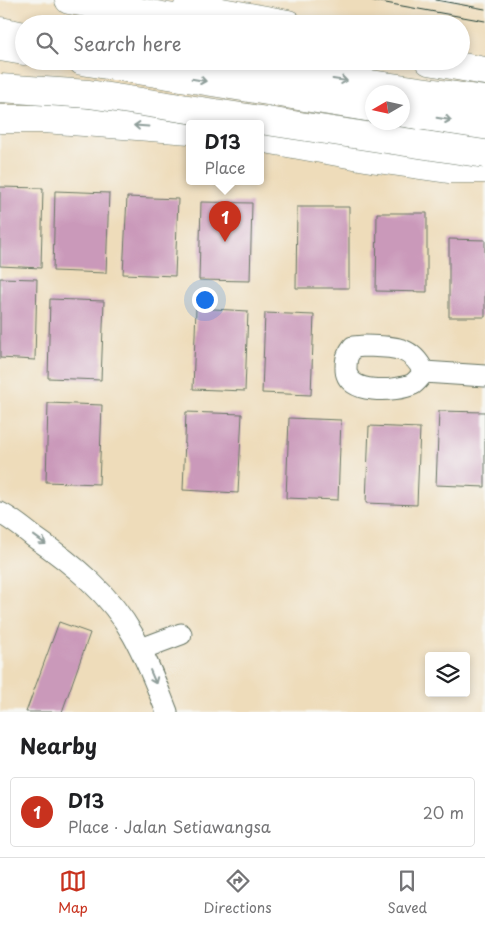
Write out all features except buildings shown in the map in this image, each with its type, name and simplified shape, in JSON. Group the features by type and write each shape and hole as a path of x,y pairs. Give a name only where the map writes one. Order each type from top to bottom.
{"main road":[{"path":"69,0 156,15"},
{"path":"157,0 239,15"},
{"path":"0,31 15,34"},
{"path":"0,47 15,50"},
{"path":"470,56 485,59"},
{"path":"470,68 485,71"},
{"path":"138,70 365,107"},
{"path":"270,70 485,100"},
{"path":"0,78 247,120"},
{"path":"0,88 90,94 261,120"},
{"path":"410,114 485,126"},
{"path":"0,119 44,119 186,130"},
{"path":"264,120 485,154"},
{"path":"264,123 485,167"},
{"path":"264,139 377,159 448,169 485,167"}],"street":[{"path":"424,372 485,376"},
{"path":"0,512 60,555 89,580 121,616 141,649 167,712"},
{"path":"141,649 181,634"}],"tram line":[{"path":"369,0 452,15"},
{"path":"436,0 485,9"},
{"path":"470,18 485,21"}],"place":[{"name":"D13","path":"225,242"}]}
